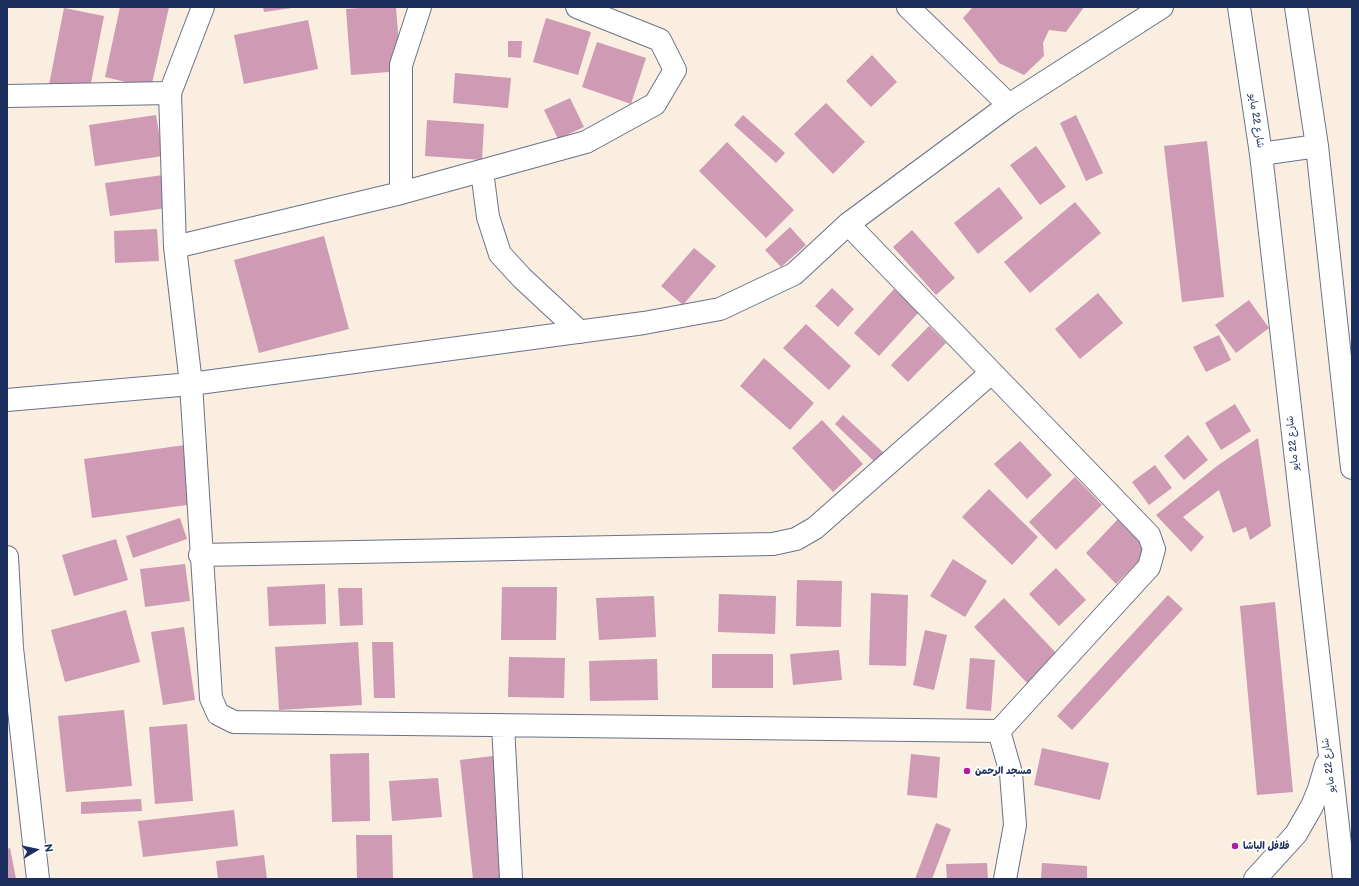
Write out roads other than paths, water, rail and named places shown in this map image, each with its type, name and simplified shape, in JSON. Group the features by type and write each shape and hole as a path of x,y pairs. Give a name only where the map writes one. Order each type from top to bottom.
{"street":[{"path":"202,7 170,93 175,247 191,384 200,555 211,698 218,714 234,722 999,731 1149,567 1154,550 1149,535 848,224"},
{"path":"401,193 402,64 420,7"},
{"path":"175,247 401,193 586,142 655,104 675,70 660,40 577,7"},
{"path":"908,7 1010,105"},
{"path":"7,400 191,384 644,323 720,309 794,274 848,224 1010,105 1162,7"},
{"name":"شارع 22 مايو","path":"1239,7 1261,154 1328,756 1344,879"},
{"path":"1296,7 1317,146 1352,468"},
{"path":"7,96 170,93"},
{"path":"1261,154 1317,146"},
{"path":"482,171 488,217 500,254 522,278 580,332"},
{"path":"200,555 773,544 796,539 815,528 991,373"},
{"path":"7,557 10,648 38,879"},
{"path":"503,725 511,879"},
{"path":"999,731 1011,773 1015,825 1004,879"},
{"path":"1255,879 1296,834 1319,789 1328,756"}],"place":[{"name":"مسجد الرحمن","path":"967,771"},
{"name":"فلافل الباشا","path":"1235,846"}]}
